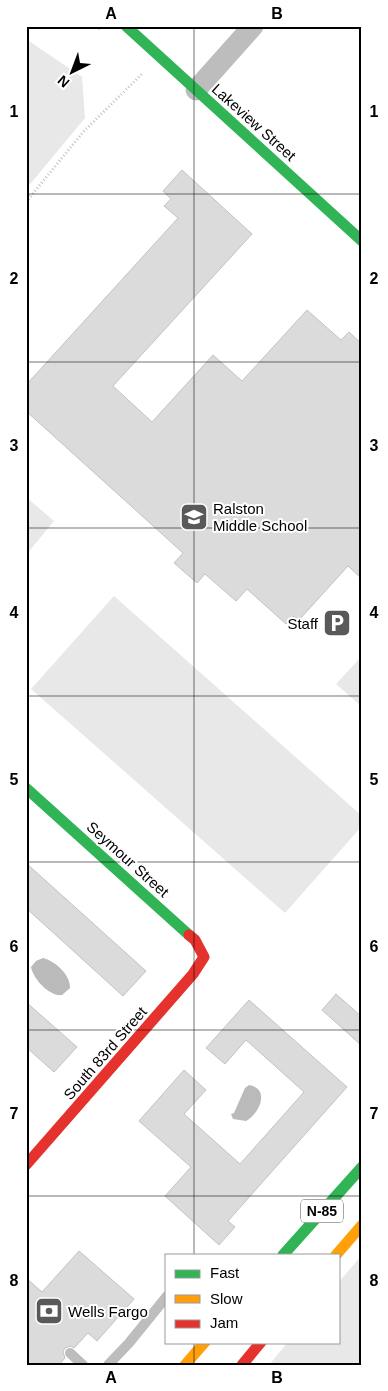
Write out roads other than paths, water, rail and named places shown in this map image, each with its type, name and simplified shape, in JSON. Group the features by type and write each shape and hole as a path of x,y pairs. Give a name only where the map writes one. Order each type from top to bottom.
{"street":[{"name":"Lakeview Street","path":"126,26 362,241"},
{"path":"196,90 253,26"},
{"name":"Seymour Street","path":"26,788 195,940 204,957"},
{"name":"South 83rd Street","path":"26,1165 193,974 204,957"},
{"name":"N-85","path":"284,1254 362,1167"},
{"name":"N-85","path":"337,1254 362,1225"},
{"path":"184,1365 202,1344"},
{"path":"242,1365 259,1344"}],"lane":[{"path":"108,1365 165,1298"},
{"path":"70,1353 83,1365"}],"place":[{"name":"Ralston Middle School","path":"194,517"},
{"name":"Staff","path":"337,623"},
{"name":"Wells Fargo","path":"49,1311"}]}
